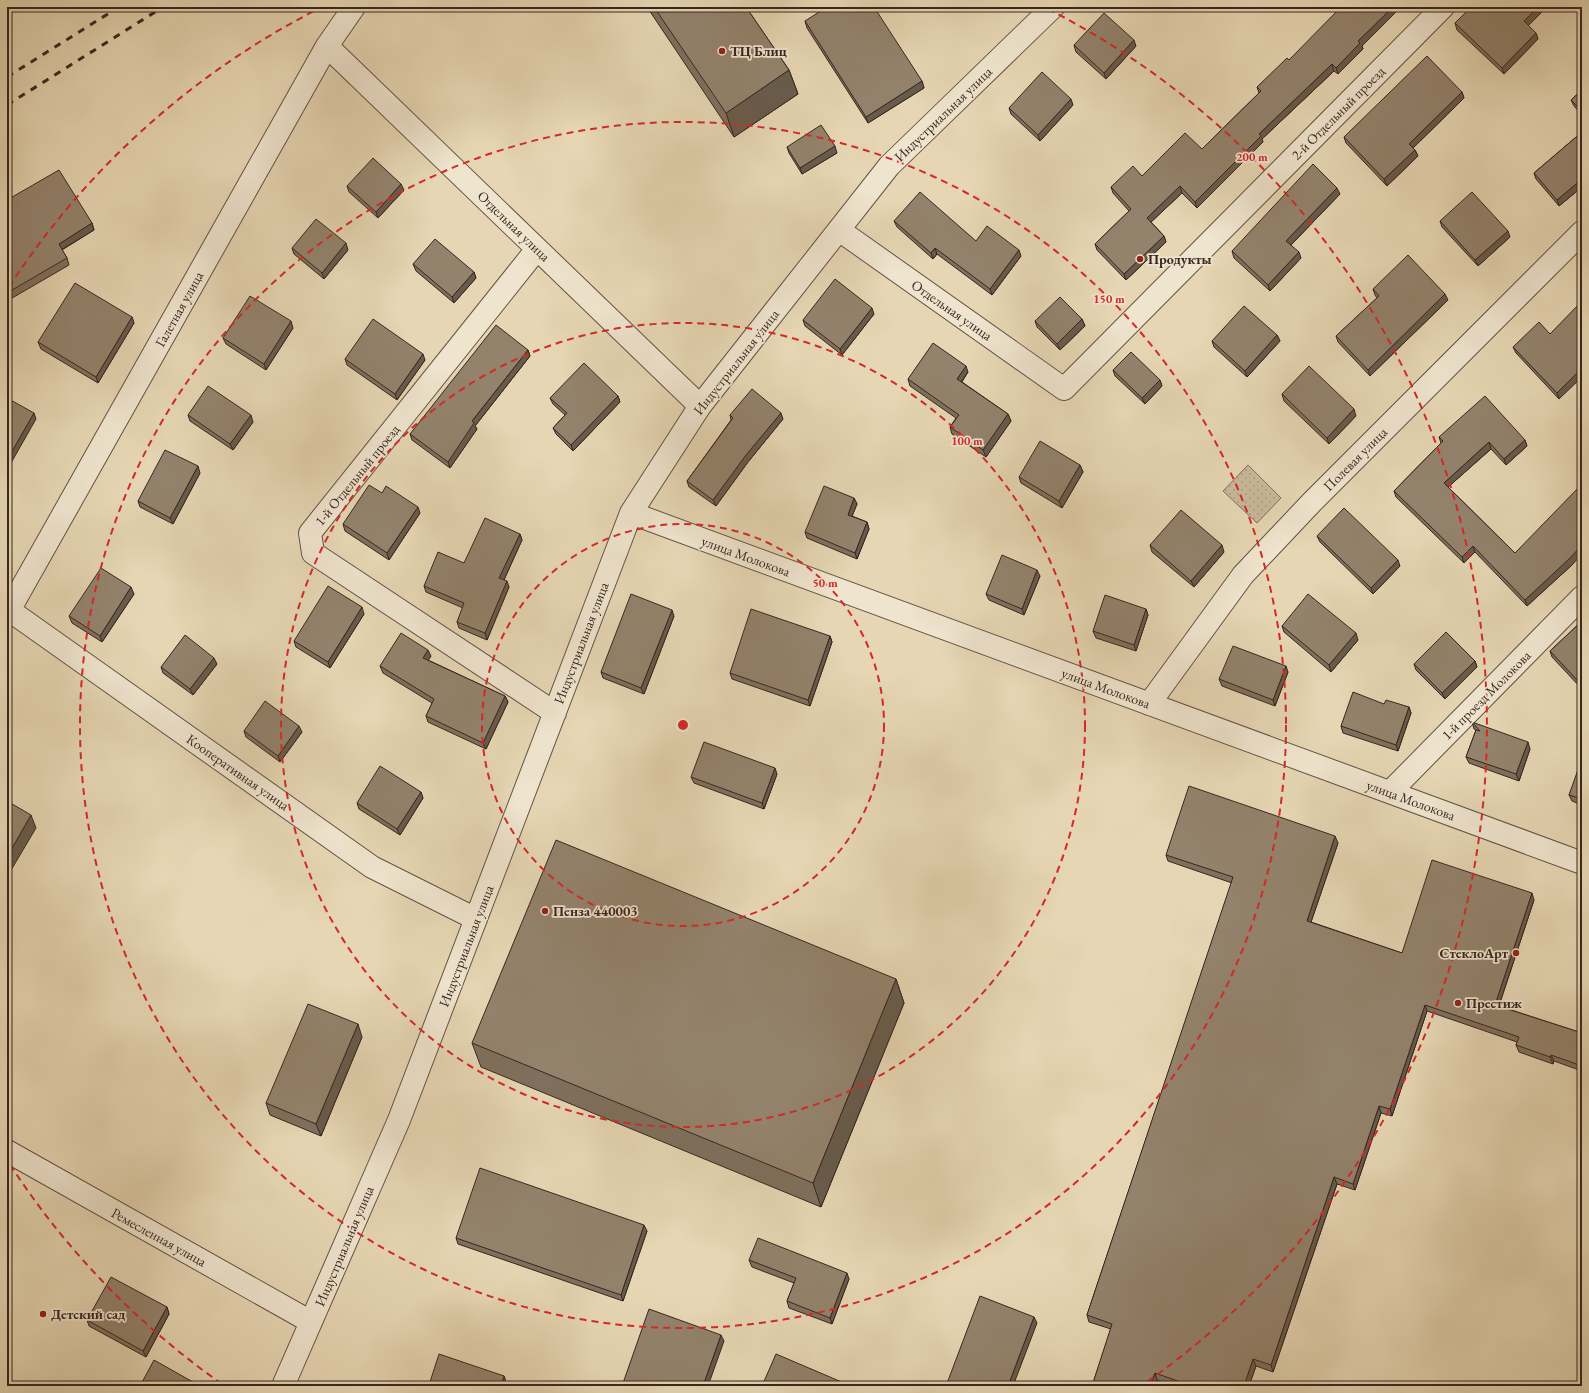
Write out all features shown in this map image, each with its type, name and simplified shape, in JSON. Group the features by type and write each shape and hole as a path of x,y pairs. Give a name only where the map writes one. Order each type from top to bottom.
{"street":[{"name":"Галетная улица","path":"8,612 327,46 354,7"},
{"name":"Индустриальная улица","path":"283,1386 400,1120 631,513 700,406 889,166 1053,7"},
{"name":"2-й Отдельный проезд","path":"1064,389 1443,7"},
{"name":"Отдельная улица","path":"327,46 700,406"},
{"name":"Отдельная улица","path":"839,230 1064,389"},
{"name":"Полевая улица","path":"1149,704 1243,575 1312,502 1582,232"},
{"name":"1-й Отдельный проезд","path":"537,249 310,533 313,553 555,713"},
{"name":"улица Молокова","path":"631,513 1582,863"},
{"name":"1-й проезд Молокова","path":"1390,792 1582,597"},
{"name":"Кооперативная улица","path":"8,612 372,867 476,919"},
{"name":"Ремесленная улица","path":"7,1151 311,1322"}],"shaded area":[{"path":"1248,465 1281,498 1257,523 1223,491"}],"building":[{"name":"ТЦ Блиц","path":"654,7 746,7 789,70 726,113"},
{"path":"827,7 874,7 922,81 866,117 805,21"},
{"path":"1341,7 1393,7 1358,41 1360,43 1336,68 1332,64 1259,134 1261,136 1195,202 1180,186 1147,218 1164,236 1124,274 1095,244 1131,209 1111,187 1133,166 1142,176 1185,133 1202,149 1261,91 1257,87 1287,58 1289,60"},
{"path":"1471,7 1538,7 1524,21 1536,33 1502,68 1455,23"},
{"path":"1104,13 1134,40 1104,73 1074,45"},
{"path":"1427,56 1462,92 1409,144 1415,150 1384,179 1344,137"},
{"path":"1042,72 1071,99 1038,135 1009,108"},
{"path":"1582,90 1582,111 1571,100"},
{"path":"821,125 835,146 800,168 787,147"},
{"path":"1582,132 1582,179 1557,200 1534,173"},
{"path":"373,158 401,184 376,212 347,186"},
{"path":"1313,164 1337,188 1286,241 1299,252 1268,285 1232,251"},
{"path":"59,170 92,223 59,244 67,258 7,293 7,200"},
{"path":"920,192 976,241 987,226 1019,250 990,289 935,248 931,253 894,221"},
{"path":"1472,192 1508,231 1475,260 1440,221"},
{"path":"316,219 346,243 322,273 292,248"},
{"path":"435,239 474,272 452,297 413,264"},
{"path":"1408,255 1445,294 1368,370 1336,336 1379,296 1373,289"},
{"path":"835,279 872,308 840,349 803,320"},
{"path":"75,283 132,317 96,377 38,342"},
{"path":"250,296 291,321 264,364 223,338"},
{"path":"1060,297 1082,319 1057,344 1035,321"},
{"path":"1582,301 1582,359 1578,363 1582,368 1557,393 1513,347 1539,322 1550,334"},
{"path":"1244,306 1277,335 1245,371 1212,341"},
{"path":"373,319 423,354 395,394 345,359"},
{"path":"496,325 528,350 472,421 474,423 448,462 410,434"},
{"path":"933,343 966,366 957,379 1008,414 983,450 950,427 959,415 908,379"},
{"path":"1131,352 1160,380 1142,398 1113,370"},
{"path":"584,363 618,396 571,445 553,428 567,413 550,398"},
{"path":"1309,366 1354,409 1327,438 1282,394"},
{"path":"208,386 251,415 230,444 188,415"},
{"path":"752,389 781,413 746,455 713,500 687,481 733,418 730,415"},
{"path":"1485,396 1525,440 1504,459 1489,442 1444,483 1515,553 1582,484 1582,545 1525,600 1473,546 1462,557 1394,491 1443,441 1439,437"},
{"path":"7,398 34,413 7,460"},
{"path":"1040,441 1080,465 1059,501 1019,477"},
{"path":"165,450 198,466 170,518 138,501"},
{"path":"369,485 382,493 386,486 418,507 387,553 343,524"},
{"path":"824,486 854,498 848,515 867,522 855,553 805,532"},
{"path":"1344,508 1398,560 1371,588 1317,536"},
{"path":"1181,510 1222,545 1191,581 1150,545"},
{"path":"485,518 520,534 499,578 507,581 485,633 457,622 464,603 424,586 438,552 464,563"},
{"path":"1002,555 1037,570 1022,609 986,594"},
{"path":"101,568 131,587 100,636 69,616"},
{"path":"328,586 362,607 328,662 294,641"},
{"path":"631,594 672,610 641,688 601,672"},
{"path":"1308,594 1356,633 1329,665 1282,626"},
{"path":"1105,595 1146,609 1134,645 1093,631"},
{"path":"751,609 830,636 808,700 730,673"},
{"path":"1582,621 1582,679 1579,682 1550,651"},
{"path":"1446,632 1475,661 1442,693 1414,664"},
{"path":"401,633 428,650 423,658 505,696 483,743 426,716 434,699 380,666"},
{"path":"185,635 214,658 190,689 161,667"},
{"path":"1233,646 1286,666 1273,700 1219,679"},
{"path":"1353,692 1384,704 1386,700 1409,707 1396,745 1341,726"},
{"path":"265,701 299,726 278,756 244,731"},
{"path":"1472,722 1528,742 1516,774 1466,757 1476,730 1480,731"},
{"path":"704,742 775,768 762,803 691,777"},
{"path":"1580,764 1582,765 1582,799 1569,795"},
{"path":"380,766 421,792 397,829 357,803"},
{"path":"1189,786 1335,836 1307,921 1402,953 1432,860 1532,893 1495,1005 1582,1033 1582,1066 1516,1045 1519,1037 1425,1005 1390,1109 1379,1106 1353,1184 1334,1177 1271,1365 1253,1359 1244,1386 1192,1386 1155,1373 1150,1386 1092,1386 1112,1324 1087,1315 1233,877 1166,855"},
{"path":"7,801 31,815 7,857"},
{"path":"556,840 896,979 813,1183 472,1043"},
{"path":"308,1004 358,1024 316,1124 266,1103"},
{"path":"480,1168 644,1225 621,1295 456,1238"},
{"path":"758,1238 847,1273 830,1318 787,1301 796,1278 749,1260"},
{"path":"111,1277 167,1307 143,1351 87,1320"},
{"path":"980,1296 1034,1317 1008,1386 946,1386"},
{"path":"649,1309 721,1335 703,1386 622,1386"},
{"path":"439,1354 504,1376 501,1386 442,1386 430,1382"},
{"path":"776,1354 851,1386 762,1386"},
{"path":"154,1360 200,1386 140,1386"}],"railway":[{"path":"7,77 119,7"},
{"path":"7,105 163,7"}],"place":[{"name":"ТЦ Блиц","path":"722,51"},
{"name":"Продукты","path":"1140,259"},
{"name":"Пенза 440003","path":"545,911"},
{"name":"СтеклоАрт","path":"1516,953"},
{"name":"Престиж","path":"1458,1003"},
{"name":"Детский сад","path":"43,1314"}]}
